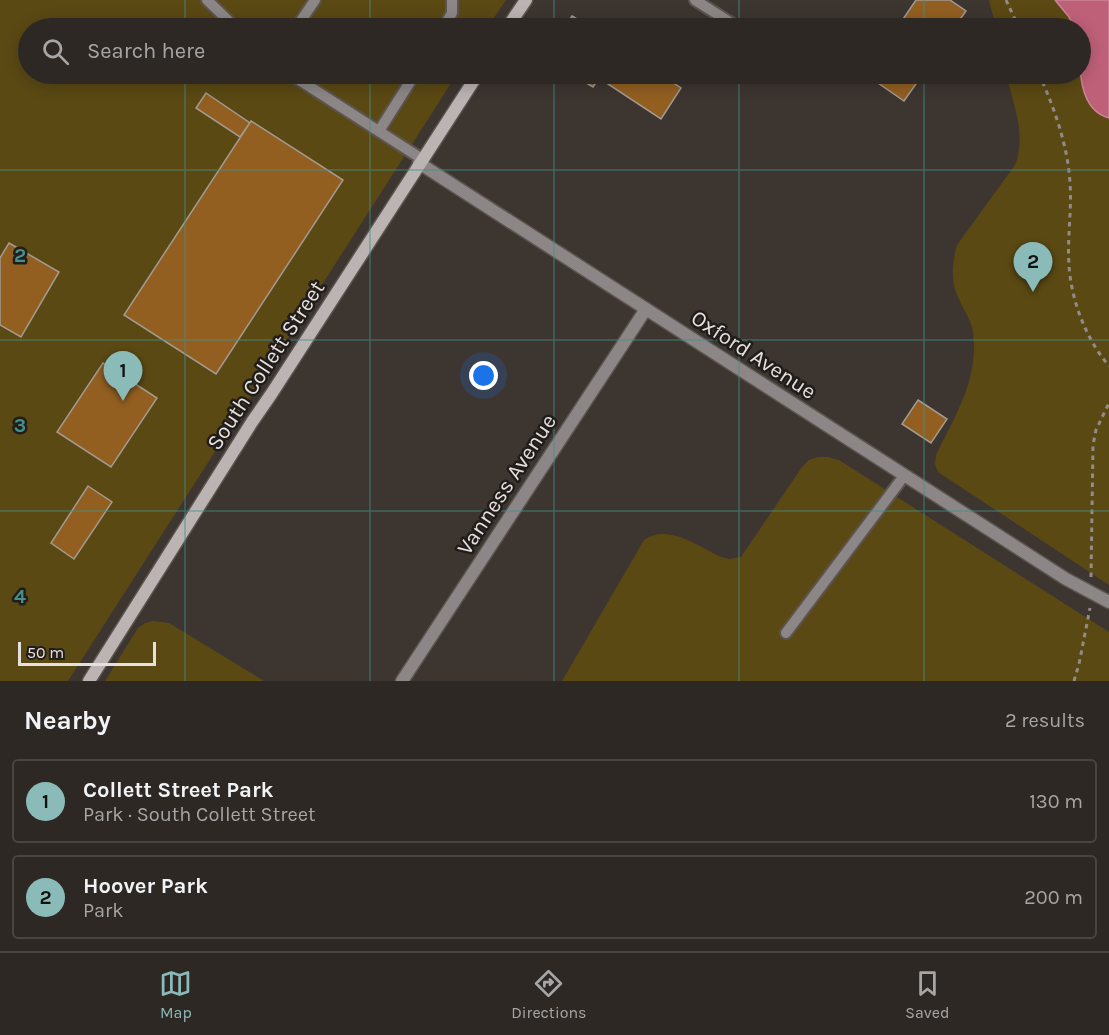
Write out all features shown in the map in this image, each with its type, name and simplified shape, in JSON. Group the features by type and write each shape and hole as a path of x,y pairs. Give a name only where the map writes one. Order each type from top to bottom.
{"street":[{"path":"514,18 526,0"},
{"name":"South Collett Street","path":"89,681 252,422 273,393 471,84"},
{"name":"Oxford Avenue","path":"420,161 904,476 1066,579 1109,602"},
{"name":"Vanness Avenue","path":"402,681 646,309"}],"lane":[{"path":"207,0 226,18"},
{"path":"303,18 315,0"},
{"path":"449,18 452,13 452,0"},
{"path":"695,0 723,18"},
{"path":"306,84 379,130 420,161"},
{"path":"379,130 409,84"},
{"path":"786,633 904,476"}],"path":[{"path":"1006,0 1014,18"},
{"path":"1043,84 1063,140 1070,182 1069,266 1074,295 1093,344 1109,366"},
{"path":"1074,681 1088,622 1091,593 1093,445 1096,430 1109,403"}],"shaded area":[{"path":"0,0 506,0 494,18 18,18 18,84 451,84 68,681 0,681"},
{"path":"989,0 1109,0 1109,585 938,472 935,464 936,455 964,397 974,350 972,329 956,293 953,279 957,245 1015,165 1018,154 1020,143 1018,120 1009,84 1091,84 1091,18 994,18"},
{"path":"1055,0 1109,0 1109,118 1098,113 1090,104 1082,84 1091,84 1091,18 1069,17"},
{"path":"818,457 839,460 1109,632 1109,681 562,681 644,540 653,535 673,535 721,557 729,559 741,557 802,467 809,460"},
{"path":"153,621 169,623 264,681 105,681 138,628"}],"building":[{"path":"916,0 950,0 966,11 961,18 904,18"},
{"path":"608,84 675,84 681,88 661,119"},
{"path":"879,84 916,84 904,101"},
{"path":"206,93 250,123 240,137 196,108"},
{"path":"251,121 343,180 216,374 124,315"},
{"path":"9,243 59,272 21,337 0,325 0,258"},
{"path":"103,363 157,398 111,467 57,432"},
{"path":"918,400 947,419 931,443 902,424"},
{"path":"88,486 112,502 74,559 51,543"}],"place":[{"name":"Hoover Park","path":"1033,292"},
{"name":"Collett Street Park","path":"123,401"}]}
